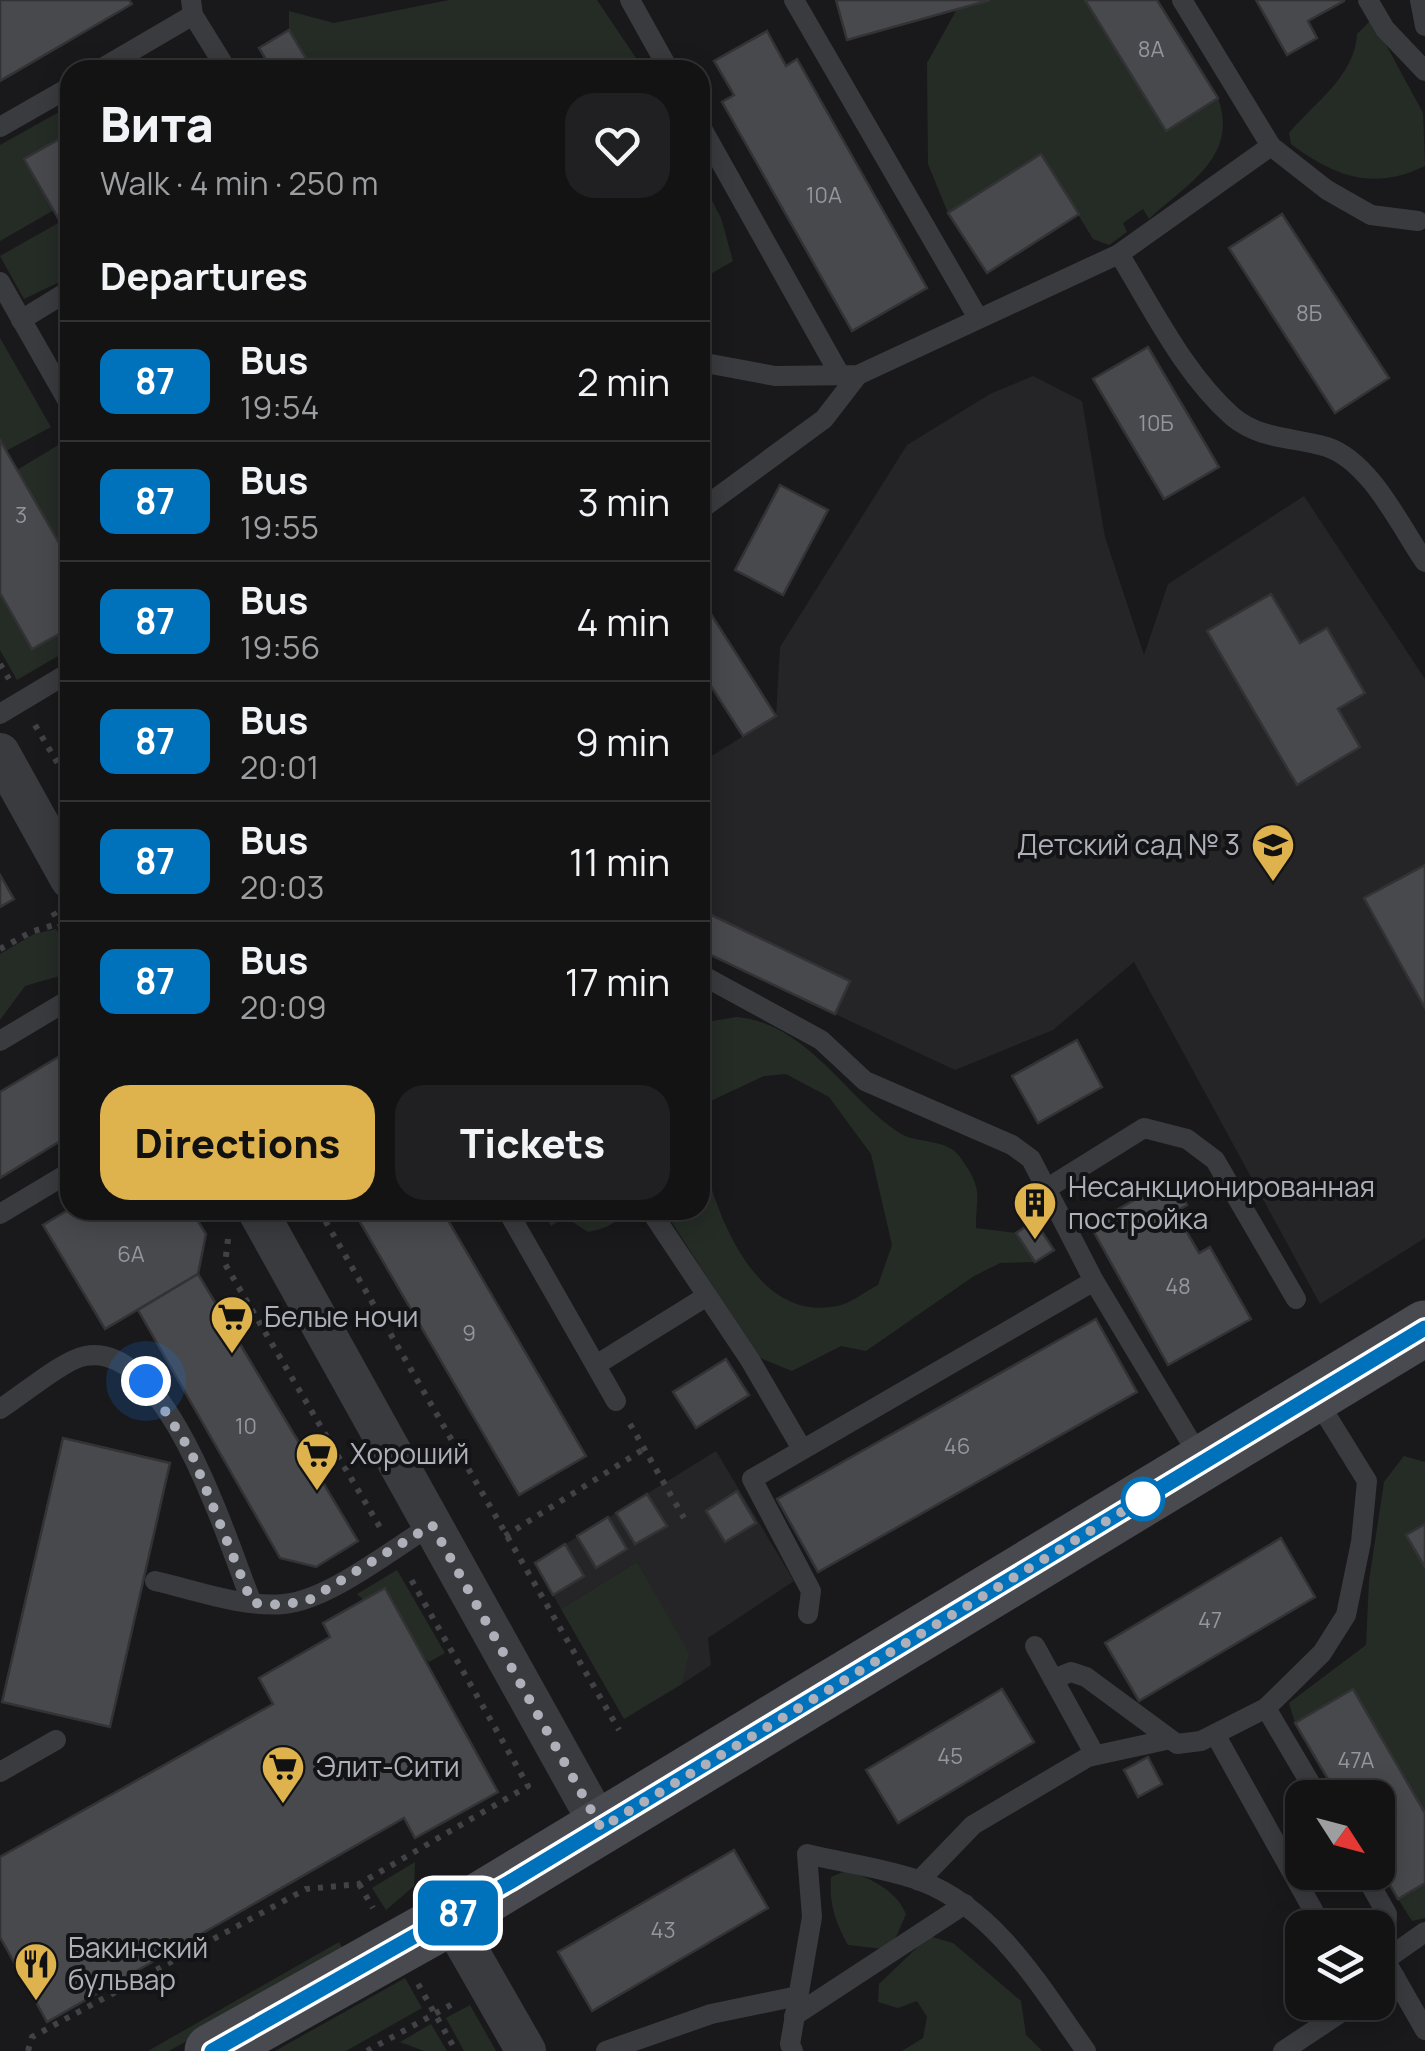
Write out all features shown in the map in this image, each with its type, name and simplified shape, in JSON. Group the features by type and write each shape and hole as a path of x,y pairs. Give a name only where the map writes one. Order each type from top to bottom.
{"main road":[{"path":"212,2051 601,1828 1425,1328"}],"street":[{"path":"0,753 60,861"},
{"path":"244,1220 432,1525 601,1828"},
{"path":"450,1918 526,2051"}],"lane":[{"path":"630,0 663,60"},
{"path":"794,0 978,318"},
{"path":"1182,0 1271,146 1328,190 1371,215 1423,224"},
{"path":"1368,0 1384,29 1425,71"},
{"path":"1420,0 1425,26"},
{"path":"114,60 192,8 221,60"},
{"path":"0,128 60,93"},
{"path":"710,142 849,375"},
{"path":"710,364 775,376 849,375 1119,254 1271,146"},
{"path":"1119,254 1204,389 1237,420 1279,440 1329,448 1366,476 1425,562"},
{"path":"0,282 60,388"},
{"path":"21,320 60,296"},
{"path":"710,503 824,419 849,375"},
{"path":"0,714 60,678"},
{"path":"710,985 821,1040 865,1081 1012,1145 1031,1160 1094,1280 1203,1463"},
{"path":"0,1041 60,1004"},
{"path":"1046,1188 1144,1128 1187,1139 1214,1160 1296,1300"},
{"path":"0,1214 60,1178"},
{"path":"513,1220 616,1402"},
{"path":"657,1220 802,1448"},
{"path":"808,1614 811,1590 752,1479 1094,1280"},
{"path":"596,1365 707,1296"},
{"path":"0,1409 82,1356 108,1356 128,1366 146,1381 191,1452 252,1603"},
{"path":"1053,1679 1072,1672 1086,1677 1166,1740 1177,1744 1215,1734 1266,1708 1322,1653 1346,1615 1361,1542 1367,1481 1314,1396"},
{"path":"156,1581 252,1603 282,1605 309,1600 432,1525"},
{"path":"1035,1646 1095,1755"},
{"path":"1266,1708 1308,1780"},
{"path":"1215,1734 1313,1910"},
{"path":"0,1772 56,1740"},
{"path":"919,1880 973,1825 1095,1755 1166,1740"},
{"path":"792,2051 812,1917 808,1854 919,1880 965,1904 1011,1948 1086,2051"},
{"path":"606,2051 711,2014 796,2006 965,1904"},
{"path":"1395,1965 1425,1932"},
{"path":"1395,1988 1425,2030"},
{"path":"1283,2051 1330,2020"}],"path":[{"path":"0,949 31,932 60,924"},
{"path":"28,2051 32,2037 306,1889 359,1884 528,1786 225,1264 243,1220"},
{"path":"325,1220 620,1730"},
{"path":"616,1402 684,1518"},
{"path":"506,1536 644,1449"},
{"path":"412,1974 456,2051"},
{"path":"367,2051 466,1997"}],"shaded area":[{"path":"449,0 597,0 637,60 307,60 289,30 289,11 334,23"},
{"path":"990,0 1085,0 1167,130 1218,98 1222,137 1206,167 1149,219 1143,209 1123,223 1127,232 1109,245 1093,239 1041,154 948,213 928,164 927,63 957,9"},
{"path":"1372,19 1423,113 1425,166 1406,174 1372,179 1324,165 1291,144 1289,133 1341,76 1355,49 1357,34"},
{"path":"60,112 60,139 25,159 54,210 0,241 0,145"},
{"path":"710,197 721,218 733,261 710,274"},
{"path":"60,222 60,282 24,299 0,256"},
{"path":"0,338 51,427 6,451 0,440"},
{"path":"1033,376 1082,401 1105,537 1144,655 1168,584 1304,496 1425,679 1425,1238 1320,1304 1134,962 1053,1030 955,1070 835,1014 849,981 710,914 710,757 776,716 780,647 907,445 990,394"},
{"path":"60,444 60,545 17,470"},
{"path":"0,593 60,623 60,655 17,680 0,650"},
{"path":"56,929 60,935 60,976 25,986 0,1020 0,954 34,934"},
{"path":"737,1017 762,1022 785,1033 898,1132 954,1151 976,1185 976,1228 1016,1233 1035,1262 1000,1263 974,1276 866,1351 841,1346 792,1371 758,1357 670,1220 710,1220 710,1182 728,1230 761,1280 782,1297 808,1307 847,1303 878,1285 892,1245 871,1154 829,1097 786,1074 764,1076 710,1101 710,1021"},
{"path":"570,1220 616,1220 604,1228 588,1232"},
{"path":"716,1451 794,1581 708,1638 711,1665 682,1684 688,1653 637,1562 561,1609 535,1563"},
{"path":"1404,1456 1425,1462 1425,1524 1406,1535 1425,1567 1425,1813 1353,1689 1295,1723 1289,1703 1366,1645 1369,1581 1384,1482"},
{"path":"637,1562 689,1653 682,1684 624,1719 561,1609"},
{"path":"397,1570 445,1653 429,1662 357,1594"},
{"path":"415,1862 414,1886 386,1910 372,1888"},
{"path":"848,1870 889,1892 906,1914 896,1937 883,1949 848,1945 840,1928 832,1904 831,1877"},
{"path":"1425,1883 1425,1918 1412,1921 1398,1899"},
{"path":"929,1936 953,1943 1021,2001 1026,2035 1042,2051 902,2051 923,2038 927,2017 917,2001 898,2008 878,2002 879,1984"},
{"path":"339,1942 344,1952 169,2051 148,2051"},
{"path":"405,1978 422,2008 346,2051 275,2051"},
{"path":"470,2005 496,2051 464,2051 446,2018"},
{"path":"431,2024 447,2051 424,2051 400,2042"}],"building":[{"path":"0,0 129,0 132,4 0,81"},
{"path":"836,0 990,0 847,40"},
{"path":"1085,0 1157,0 1218,98 1166,131"},
{"path":"1256,0 1344,1 1308,21 1317,38 1287,55"},
{"path":"289,30 307,60 266,60 259,48"},
{"path":"767,31 786,66 797,59 927,288 852,331 722,102 734,95 714,61"},
{"path":"60,139 60,221 24,159"},
{"path":"1041,154 1079,214 987,273 948,213"},
{"path":"1282,214 1389,378 1335,413 1229,248"},
{"path":"1148,347 1219,467 1164,499 1093,379"},
{"path":"0,440 60,545 60,634 32,649 0,593"},
{"path":"780,485 828,510 783,595 735,570"},
{"path":"1271,594 1300,643 1327,628 1365,693 1338,709 1360,747 1297,785 1207,631"},
{"path":"710,613 776,716 743,736 710,685"},
{"path":"1425,865 1425,1008 1364,898"},
{"path":"0,875 14,899 0,907"},
{"path":"710,914 850,981 835,1014 710,955"},
{"path":"1077,1040 1102,1087 1038,1123 1012,1076"},
{"path":"60,1056 60,1141 0,1178 0,1092"},
{"path":"1175,1183 1187,1205 1175,1212 1199,1253 1210,1247 1251,1319 1168,1365 1090,1225 1154,1189 1156,1193"},
{"path":"60,1215 60,1220 197,1220 206,1234 198,1274 105,1329 43,1225"},
{"path":"359,1220 448,1220 586,1456 519,1495"},
{"name":"Несанкционированная постройка","path":"1035,1221 1054,1250 1035,1262 1016,1233"},
{"path":"198,1274 358,1541 316,1567 280,1558 138,1310"},
{"path":"1096,1319 1137,1392 818,1572 777,1499"},
{"path":"726,1359 749,1395 696,1428 673,1392"},
{"path":"63,1438 170,1463 110,1727 2,1702"},
{"path":"737,1491 756,1523 725,1542 706,1511"},
{"path":"647,1494 667,1526 635,1544 616,1513"},
{"path":"608,1517 627,1549 596,1568 577,1536"},
{"path":"1425,1524 1425,1567 1406,1535"},
{"path":"1281,1538 1315,1597 1139,1701 1105,1643"},
{"path":"565,1544 584,1576 553,1595 535,1563"},
{"name":"Элит-Сити","path":"385,1588 498,1792 415,1838 404,1818 47,2022 0,1937 0,1857 273,1704 259,1678 330,1637 323,1623"},
{"path":"1002,1689 1034,1742 898,1823 866,1770"},
{"path":"1353,1689 1425,1813 1425,1883 1398,1899 1393,1890 1395,1780 1328,1780 1295,1723"},
{"path":"1148,1757 1162,1784 1138,1797 1124,1770"},
{"path":"734,1850 768,1908 592,2011 558,1952"}],"bus line":[{"name":"87","path":"212,2051 450,1918 1425,1328"}],"place":[{"name":"Детский сад № 3","path":"1273,883"},
{"name":"Несанкционированная постройка","path":"1035,1241"},
{"name":"Белые ночи","path":"232,1355"},
{"name":"Хороший","path":"317,1492"},
{"name":"Элит-Сити","path":"283,1805"},
{"name":"Бакинский бульвар","path":"36,2002"}],"route":[{"path":"146,1381 191,1452 252,1603 282,1605 309,1600 432,1525 601,1828 1143,1499"}]}
